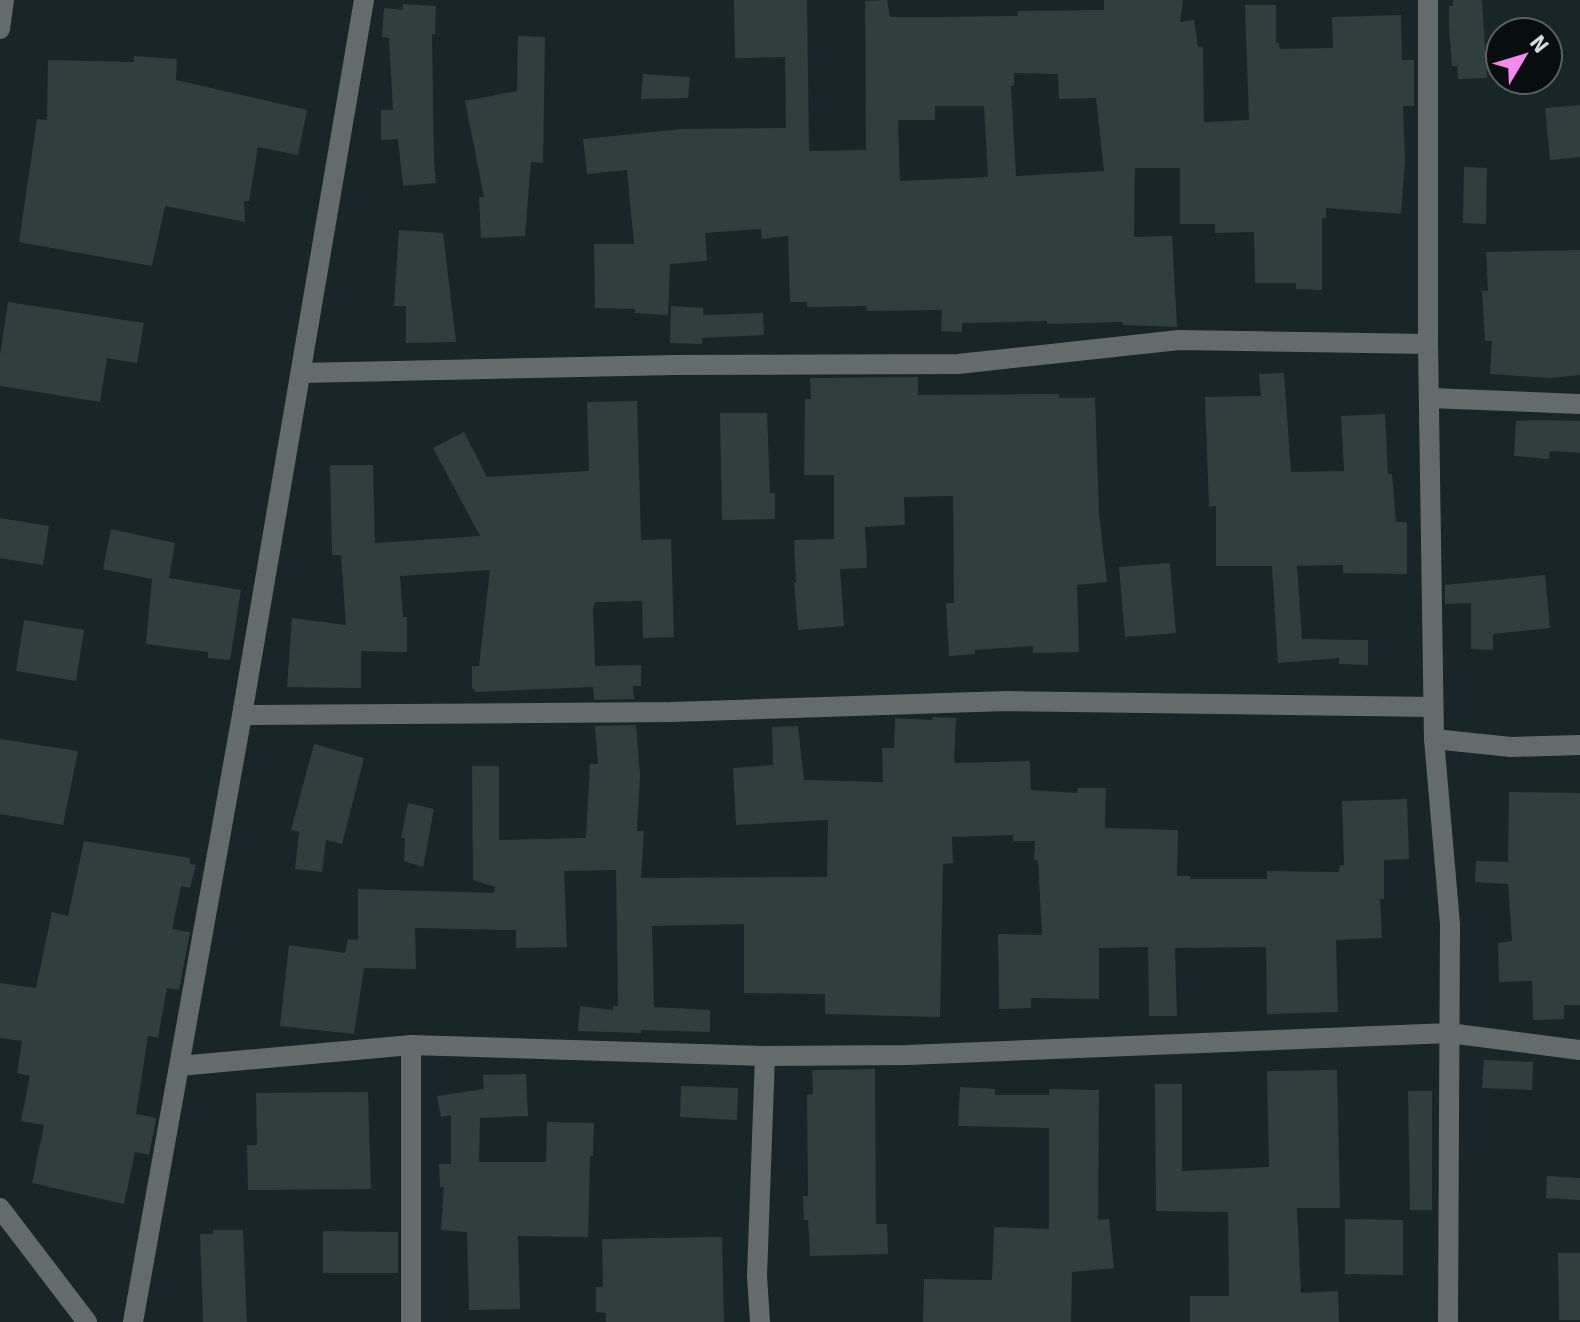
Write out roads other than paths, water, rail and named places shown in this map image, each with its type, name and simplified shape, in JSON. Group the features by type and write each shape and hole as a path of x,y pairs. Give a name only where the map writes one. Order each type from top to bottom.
{"street":[{"path":"0,29 4,0"},
{"path":"133,1322 242,715 364,0"},
{"path":"1428,0 1428,344 1433,707 1450,924 1448,1322"},
{"path":"301,373 673,365 958,364 1179,340 1428,344"},
{"path":"1430,398 1580,404"},
{"path":"242,715 671,712 1007,701 1433,707"},
{"path":"1434,739 1511,747 1580,745"},
{"path":"179,1066 411,1045 765,1056 924,1055 1449,1033 1580,1050"},
{"path":"411,1045 411,1322"},
{"path":"760,1322 757,1276 765,1056"},
{"path":"0,1208 87,1322"}]}
